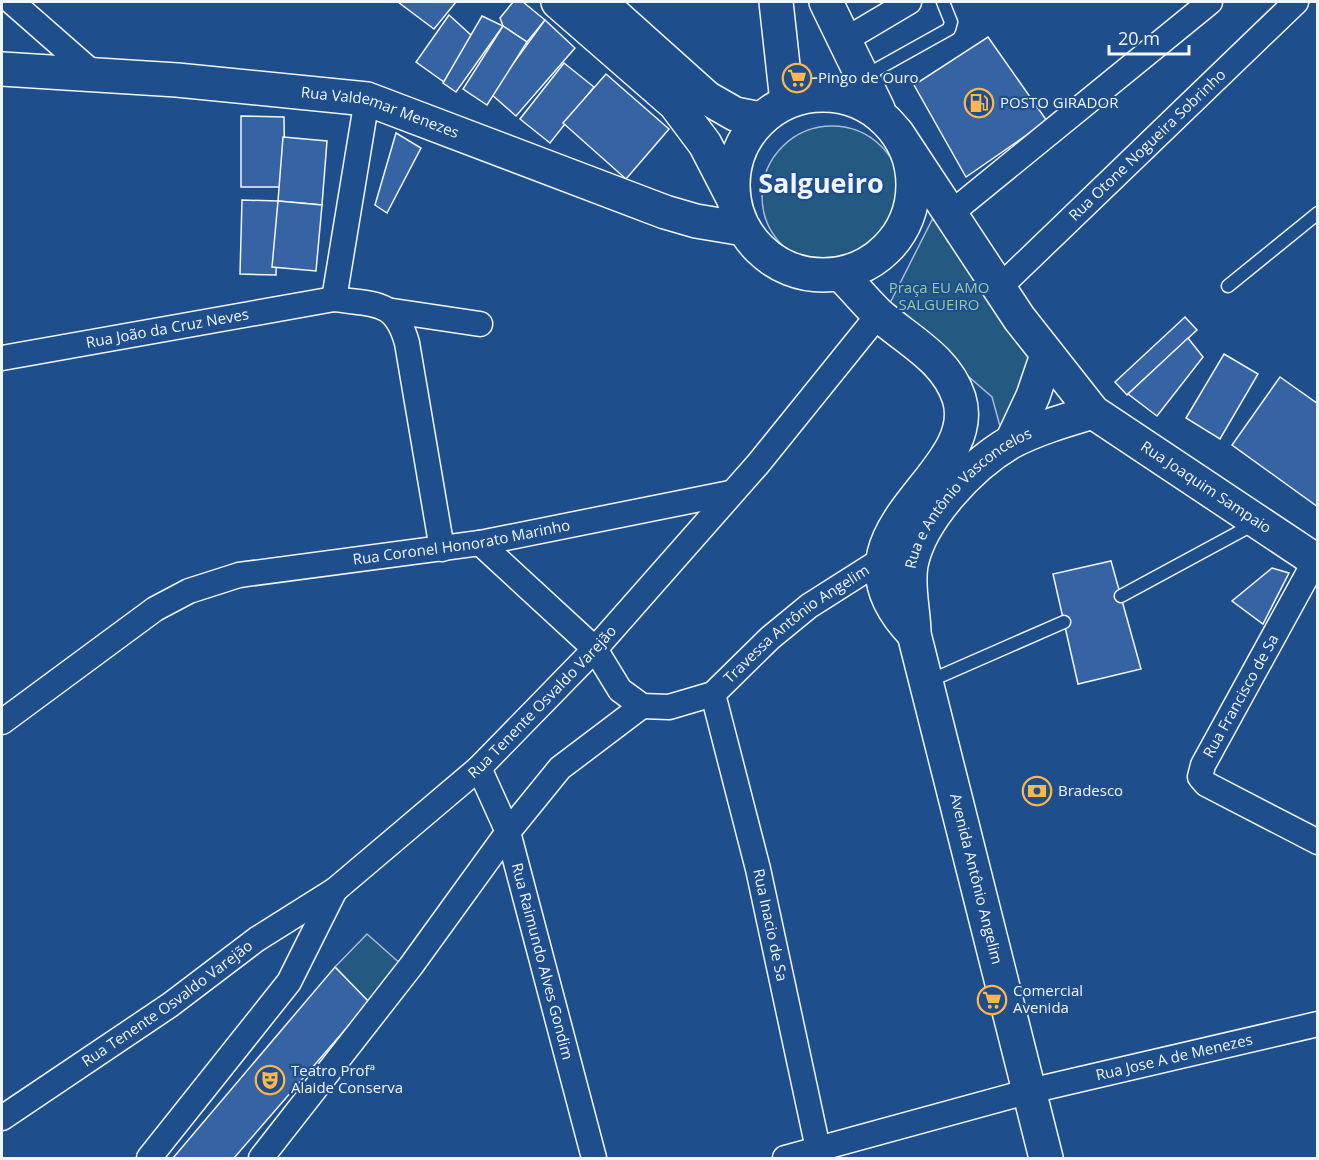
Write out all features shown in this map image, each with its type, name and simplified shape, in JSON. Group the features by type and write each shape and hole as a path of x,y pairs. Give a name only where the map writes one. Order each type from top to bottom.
{"main road":[{"path":"558,2 675,104 705,144 739,214 760,250 783,266 811,275 841,274 868,264 884,251 891,245 907,219 913,190 910,160 863,77 826,2"},
{"path":"600,2 707,98 735,114 774,110 817,94 847,98 887,121"},
{"path":"739,214 734,171 743,143 774,110 776,2"},
{"name":"Rua Valdemar Menezes","path":"2,69 289,89 367,99 665,212 696,221 739,214"},
{"name":"Rua Joaquim Sampaio","path":"887,121 999,288 1047,355 1093,412 1316,561"},
{"path":"841,274 879,314 941,366 953,384 962,413 960,428 945,457 899,522 883,559 882,581 886,597 895,614 914,634"},
{"path":"1012,441 1033,396 1047,355"},
{"name":"Rua e Antônio Vasconcelos","path":"914,634 910,595 911,566 918,542 954,490 996,452 1012,441 1093,412"},
{"name":"Avenida Antônio Angelim","path":"914,634 1046,1158"}],"street":[{"path":"12,2 94,74"},
{"path":"845,40 909,2"},
{"path":"950,214 1210,2"},
{"name":"Rua Otone Nogueira Sobrinho","path":"999,288 1296,2"},
{"path":"334,299 367,99"},
{"name":"Rua João da Cruz Neves","path":"2,358 334,299 378,306 397,317"},
{"path":"730,494 758,464 879,314"},
{"path":"442,549 407,343 397,317 480,324"},
{"name":"Rua Coronel Honorato Marinho","path":"2,722 155,609 189,591 238,575 480,543 730,494"},
{"name":"Rua Tenente Osvaldo Varejão","path":"2,1118 170,1005 257,939 335,890 479,768 595,649 730,494"},
{"path":"480,543 595,649 620,690 642,706 669,707 713,694"},
{"name":"Travessa Antônio Angelim","path":"713,694 770,638 808,606 883,559"},
{"name":"Rua Francisco de Sa","path":"1316,561 1203,765 1200,777 1206,784 1317,842"},
{"name":"Rua Inacio de Sa","path":"713,694 758,869 819,1153"},
{"path":"261,1158 411,966 508,832 560,768 642,706"},
{"name":"Rua Raimundo Alves Gondim","path":"479,768 508,832 594,1158"},
{"name":"Rua Tenente Osvaldo Varejão","path":"149,1158 289,982 335,890"},
{"name":"Rua Jose A de Menezes","path":"785,1158 819,1153 1030,1091 1317,1024"}],"lane":[{"path":"863,77 949,29 951,22 943,2"},
{"path":"1228,286 1317,213"},
{"path":"1121,596 1258,522"},
{"path":"927,682 1064,622"}],"green space":[{"path":"832,126 859,131 882,146 897,169 902,196 897,223 882,246 859,261 832,266 805,261 782,246 767,223 762,196 767,169 782,146 805,131"},
{"name":"Praça EU AMO SALGUEIRO","path":"935,214 1032,362 995,458 1000,426 992,397 888,307"},
{"path":"367,934 402,965 369,1002 335,967"}],"building":[{"path":"398,2 456,2 434,29"},
{"path":"513,2 523,2 545,20 527,42 503,26 500,18"},
{"path":"449,15 472,36 444,82 416,62"},
{"path":"482,16 503,26 456,92 443,83"},
{"path":"545,20 575,48 516,116 491,94"},
{"path":"503,26 527,42 487,105 463,89"},
{"name":"POSTO GIRADOR","path":"988,37 1047,121 966,177 914,85"},
{"path":"564,63 594,87 550,143 520,119"},
{"path":"606,74 669,129 626,179 563,123"},
{"path":"241,116 284,117 285,187 241,187"},
{"path":"396,133 421,148 387,213 375,205"},
{"path":"283,137 327,141 322,205 278,201"},
{"path":"242,200 278,201 276,275 240,274"},
{"path":"278,201 322,205 316,271 272,267"},
{"path":"1185,317 1197,330 1127,395 1115,382"},
{"path":"1188,338 1203,357 1157,416 1128,394"},
{"path":"1224,354 1258,374 1220,439 1186,418"},
{"path":"1280,377 1318,404 1318,507 1232,445"},
{"path":"1111,561 1141,669 1078,684 1053,574"},
{"path":"1272,568 1289,573 1263,624 1232,601"},
{"name":"Teatro Profª Alaide Conserva","path":"335,967 369,1002 234,1158 173,1158"}],"place":[{"name":"Pingo de Ouro","path":"797,78"},
{"name":"POSTO GIRADOR","path":"979,103"},
{"name":"Bradesco","path":"1037,791"},
{"name":"Comercial Avenida","path":"992,1000"},
{"name":"Teatro Profª Alaide Conserva","path":"270,1080"}],"district":[{"name":"Salgueiro","path":"821,184"}]}
